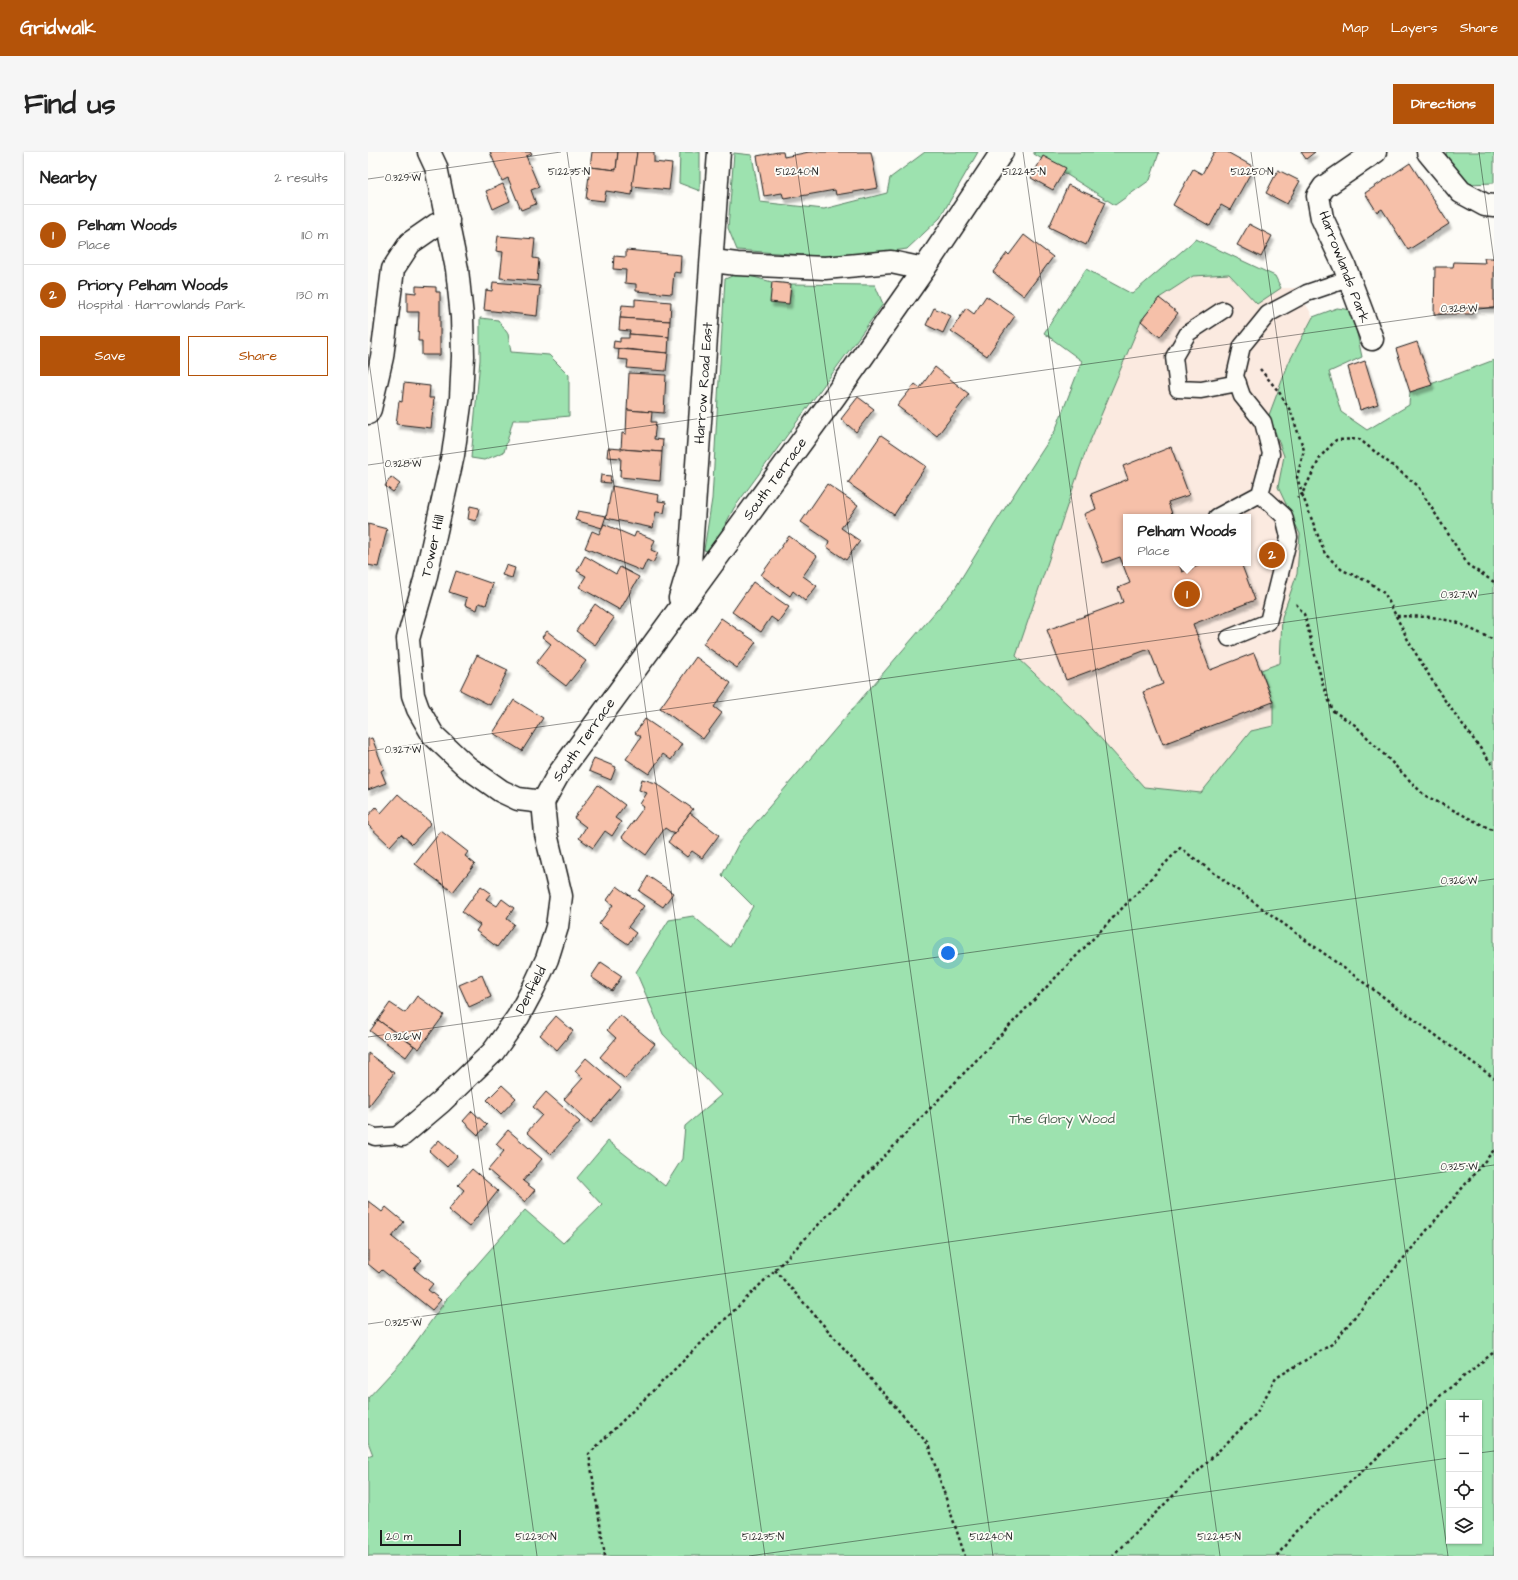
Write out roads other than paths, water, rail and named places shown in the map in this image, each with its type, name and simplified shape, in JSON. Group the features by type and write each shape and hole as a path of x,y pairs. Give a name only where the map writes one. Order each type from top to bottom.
{"street":[{"name":"Tower Hill","path":"429,152 436,167 457,269 462,317 461,398 453,455 437,530 425,580 408,639 413,695 418,709 433,735 467,767 502,792 518,799 543,802"},
{"name":"Harrow Road East","path":"676,613 690,564 713,261 719,152"},
{"name":"South Terrace","path":"543,802 558,775 835,396 924,269 1002,152"},
{"name":"Harrowlands Park","path":"1372,339 1348,279 1344,265 1322,218 1318,196 1324,188 1375,152"},
{"path":"1428,152 1461,192 1485,205 1494,206"},
{"path":"368,413 382,357 392,269 410,243 436,225 448,220"},
{"path":"713,261 737,264 825,268 891,262 924,269"},
{"name":"Denfield","path":"402,1135 441,1102 493,1052 518,1017 547,959 557,927 561,896 546,834 543,802"}],"lane":[{"path":"1223,514 1260,494 1271,454 1263,422 1242,396 1236,376 1242,346 1268,314 1307,293 1348,279"},
{"path":"1223,310 1188,333 1174,356 1178,389 1201,390 1238,383"},
{"path":"1229,638 1268,622 1289,537 1284,516 1260,494"},
{"path":"368,1134 375,1137 402,1135"}],"place":[{"name":"Priory Pelham Woods","path":"1272,555"},
{"name":"Pelham Woods","path":"1187,594"}],"park label":[{"name":"The Glory Wood","path":"1062,1119"}]}
